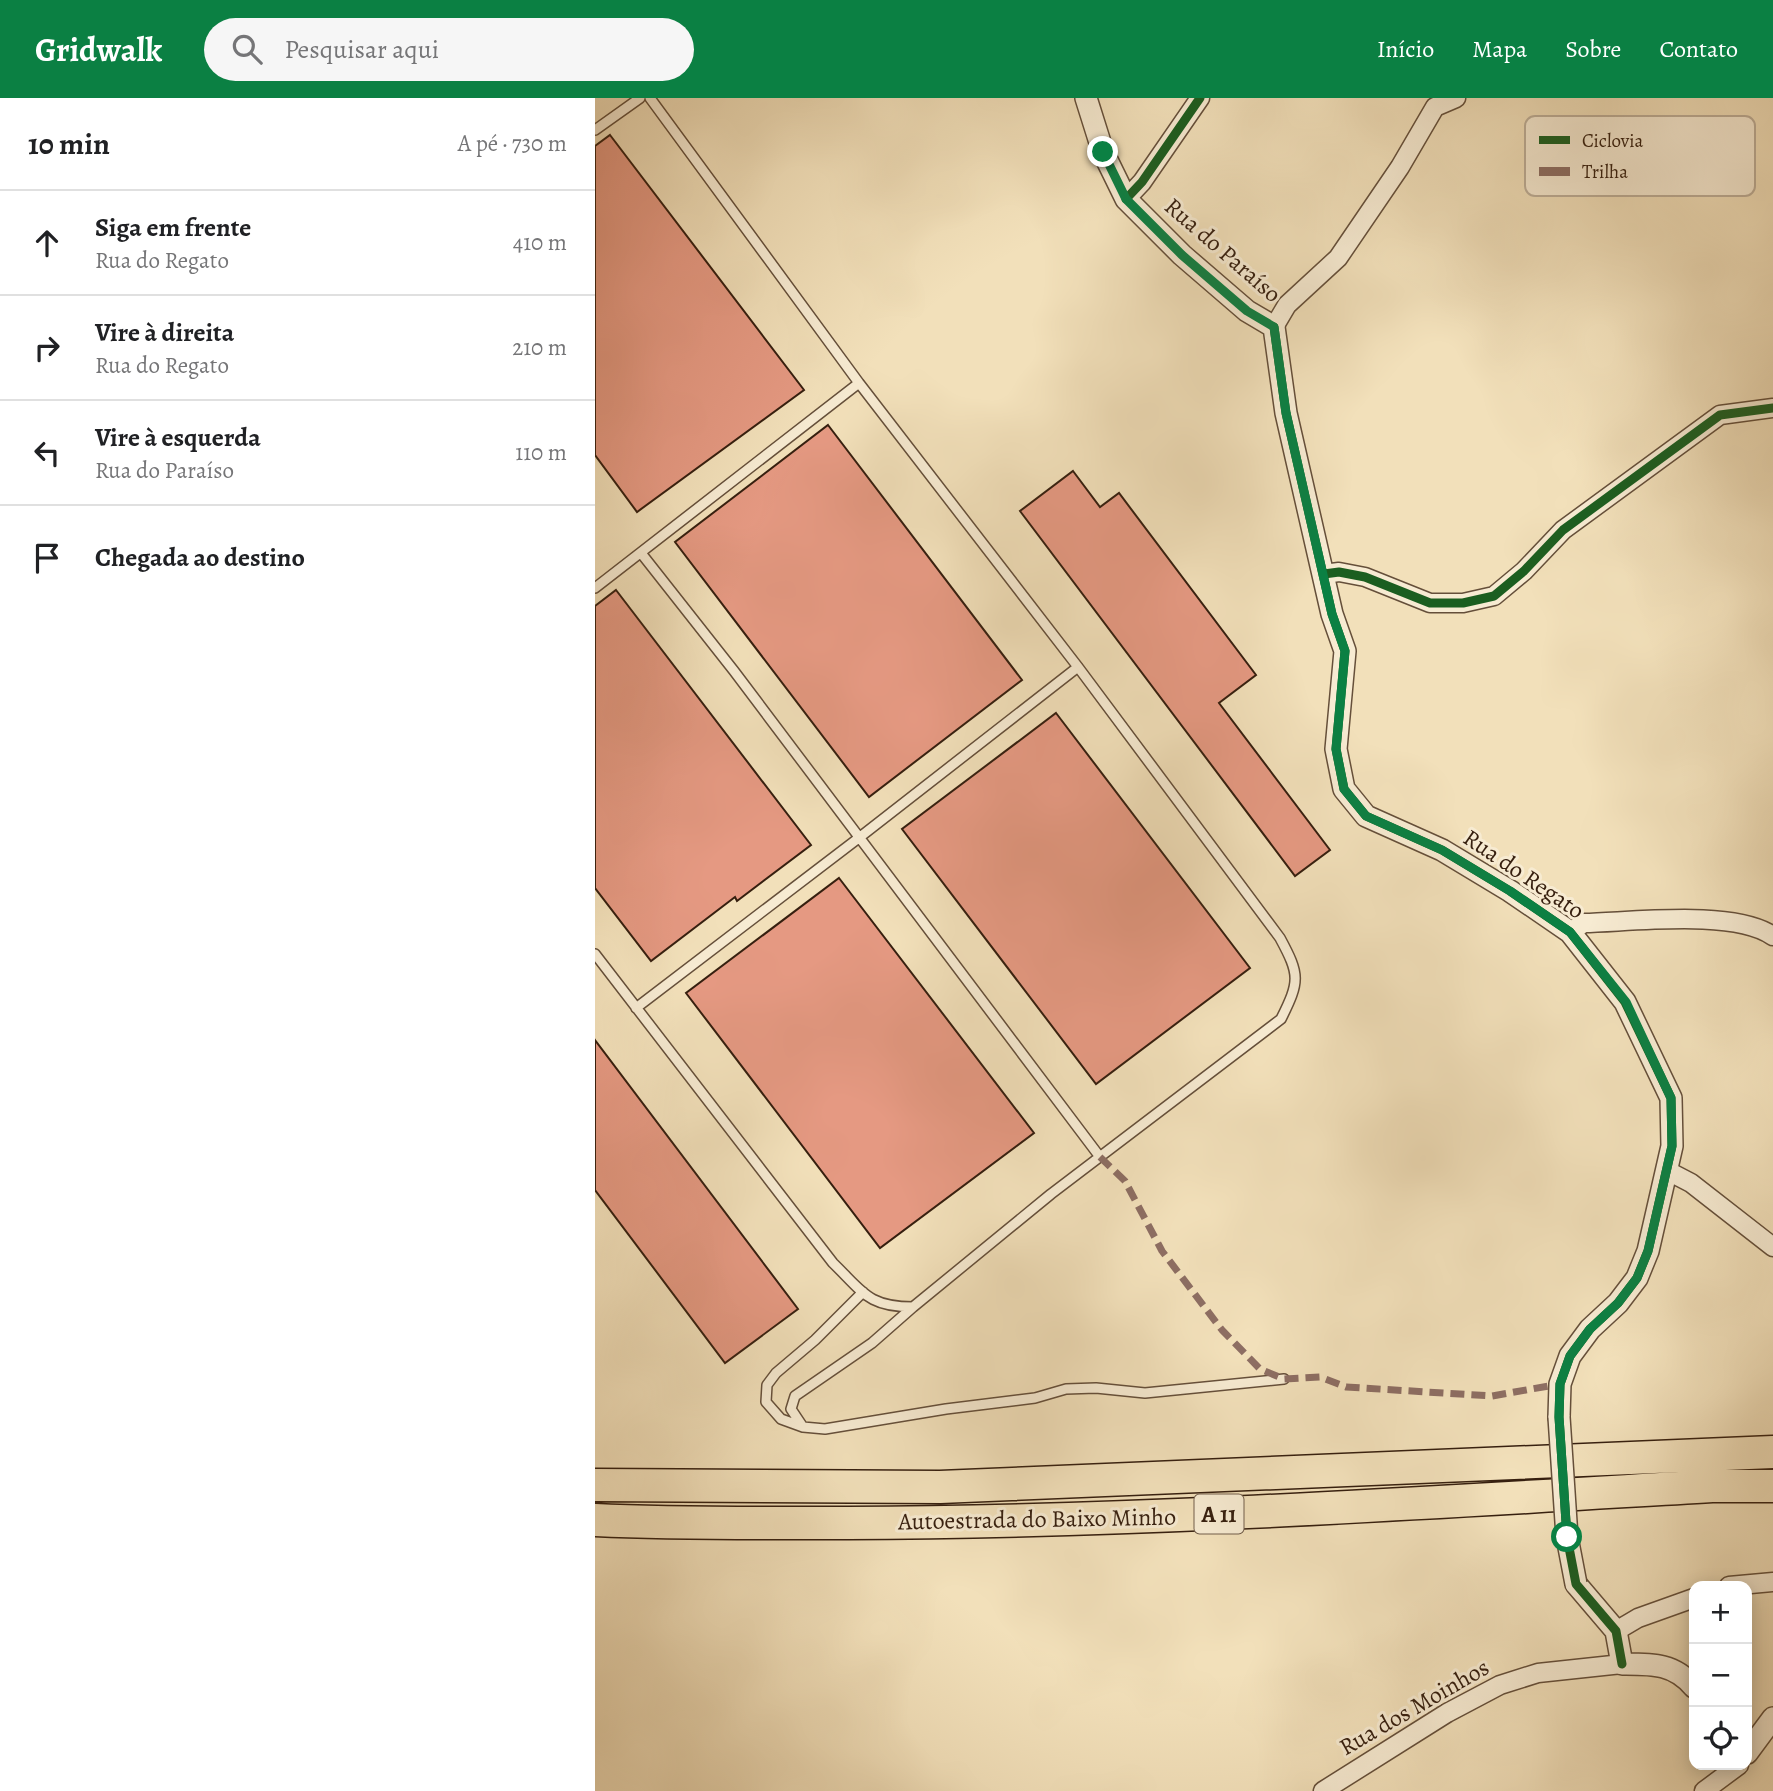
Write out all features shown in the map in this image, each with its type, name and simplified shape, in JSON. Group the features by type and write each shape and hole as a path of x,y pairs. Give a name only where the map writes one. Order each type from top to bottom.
{"highway":[{"name":"Autoestrada do Baixo Minho","path":"595,1485 940,1487 1773,1452"},
{"name":"Autoestrada do Baixo Minho","path":"595,1520 665,1524 986,1522 1220,1514 1712,1486 1773,1486"}],"street":[{"name":"Rua do Paraíso","path":"1086,98 1103,152 1126,199 1191,263 1247,311 1274,327"},
{"path":"1126,199 1142,182 1200,98"},
{"path":"1274,327 1287,305 1338,258 1400,167 1434,107 1456,98"},
{"name":"Rua do Regato","path":"1274,327 1286,413 1332,614 1345,651 1336,749 1344,789 1366,816 1442,850 1510,891 1570,932 1626,1002 1671,1098 1672,1146 1648,1251 1637,1278 1618,1303 1590,1329 1570,1356 1560,1384 1559,1417 1567,1537 1576,1584 1616,1631"},
{"path":"1324,574 1339,572 1364,577 1430,603 1463,603 1494,597 1524,571 1563,530 1720,415 1773,408"},
{"path":"1570,932 1584,923 1708,919 1743,923 1773,936"},
{"path":"1666,1170 1691,1183 1773,1247"},
{"path":"1752,1584 1773,1582"},
{"path":"1622,1664 1616,1631 1638,1618 1689,1600"},
{"name":"Rua dos Moinhos","path":"1323,1791 1447,1713 1500,1685 1538,1673 1622,1664 1657,1664 1685,1676 1689,1681"},
{"path":"1752,1747 1773,1718"},
{"path":"1704,1791 1732,1770"}],"lane":[{"path":"595,131 640,98"},
{"path":"650,98 859,383 1078,667 1280,938 1295,967 1293,994 1281,1019 1100,1157 872,1343 795,1396 791,1409 803,1427"},
{"path":"595,588 859,383"},
{"path":"641,553 734,671 1100,1157"},
{"path":"636,1008 860,838 1078,667"},
{"path":"595,954 833,1263 874,1302 891,1307 913,1307"},
{"path":"863,1292 815,1340 776,1373 767,1385 767,1402 781,1419 803,1427 825,1429 946,1409 1035,1398 1066,1389 1096,1388 1145,1393 1284,1379"}],"building":[{"path":"610,135 804,390 637,512 595,455 595,146"},
{"path":"828,425 1022,680 869,797 675,542"},
{"path":"1073,471 1100,507 1119,493 1256,675 1219,703 1330,850 1295,876 1020,511"},
{"path":"616,590 811,845 737,901 735,897 651,961 595,888 595,606"},
{"path":"1056,713 1250,968 1096,1084 902,829"},
{"path":"839,878 1034,1133 880,1248 686,993"},
{"path":"595,1040 798,1309 725,1363 595,1190"}],"marked path":[{"path":"1100,1157 1125,1181 1162,1251 1222,1330 1260,1369 1284,1379 1320,1377 1346,1387 1492,1396 1560,1384"}],"cycle path":[{"path":"1126,199 1142,182 1200,98"},
{"path":"1274,327 1286,413 1332,614 1345,651 1336,749 1344,789 1366,816 1442,850 1510,891 1570,932 1625,1002 1671,1098 1672,1146 1648,1251 1637,1278 1618,1303 1590,1329 1570,1356 1560,1384 1559,1417 1567,1537 1576,1584 1616,1631 1622,1664"},
{"path":"1324,574 1339,572 1365,577 1430,603 1463,603 1494,596 1524,571 1563,530 1720,415 1773,408"}],"route":[{"path":"1103,152 1126,199 1182,255 1247,311 1274,327 1286,413 1332,614 1345,651 1336,749 1344,789 1366,816 1442,850 1510,891 1570,932 1626,1002 1671,1098 1672,1146 1648,1251 1637,1278 1618,1303 1590,1329 1570,1356 1560,1384 1559,1417 1567,1537"}]}
